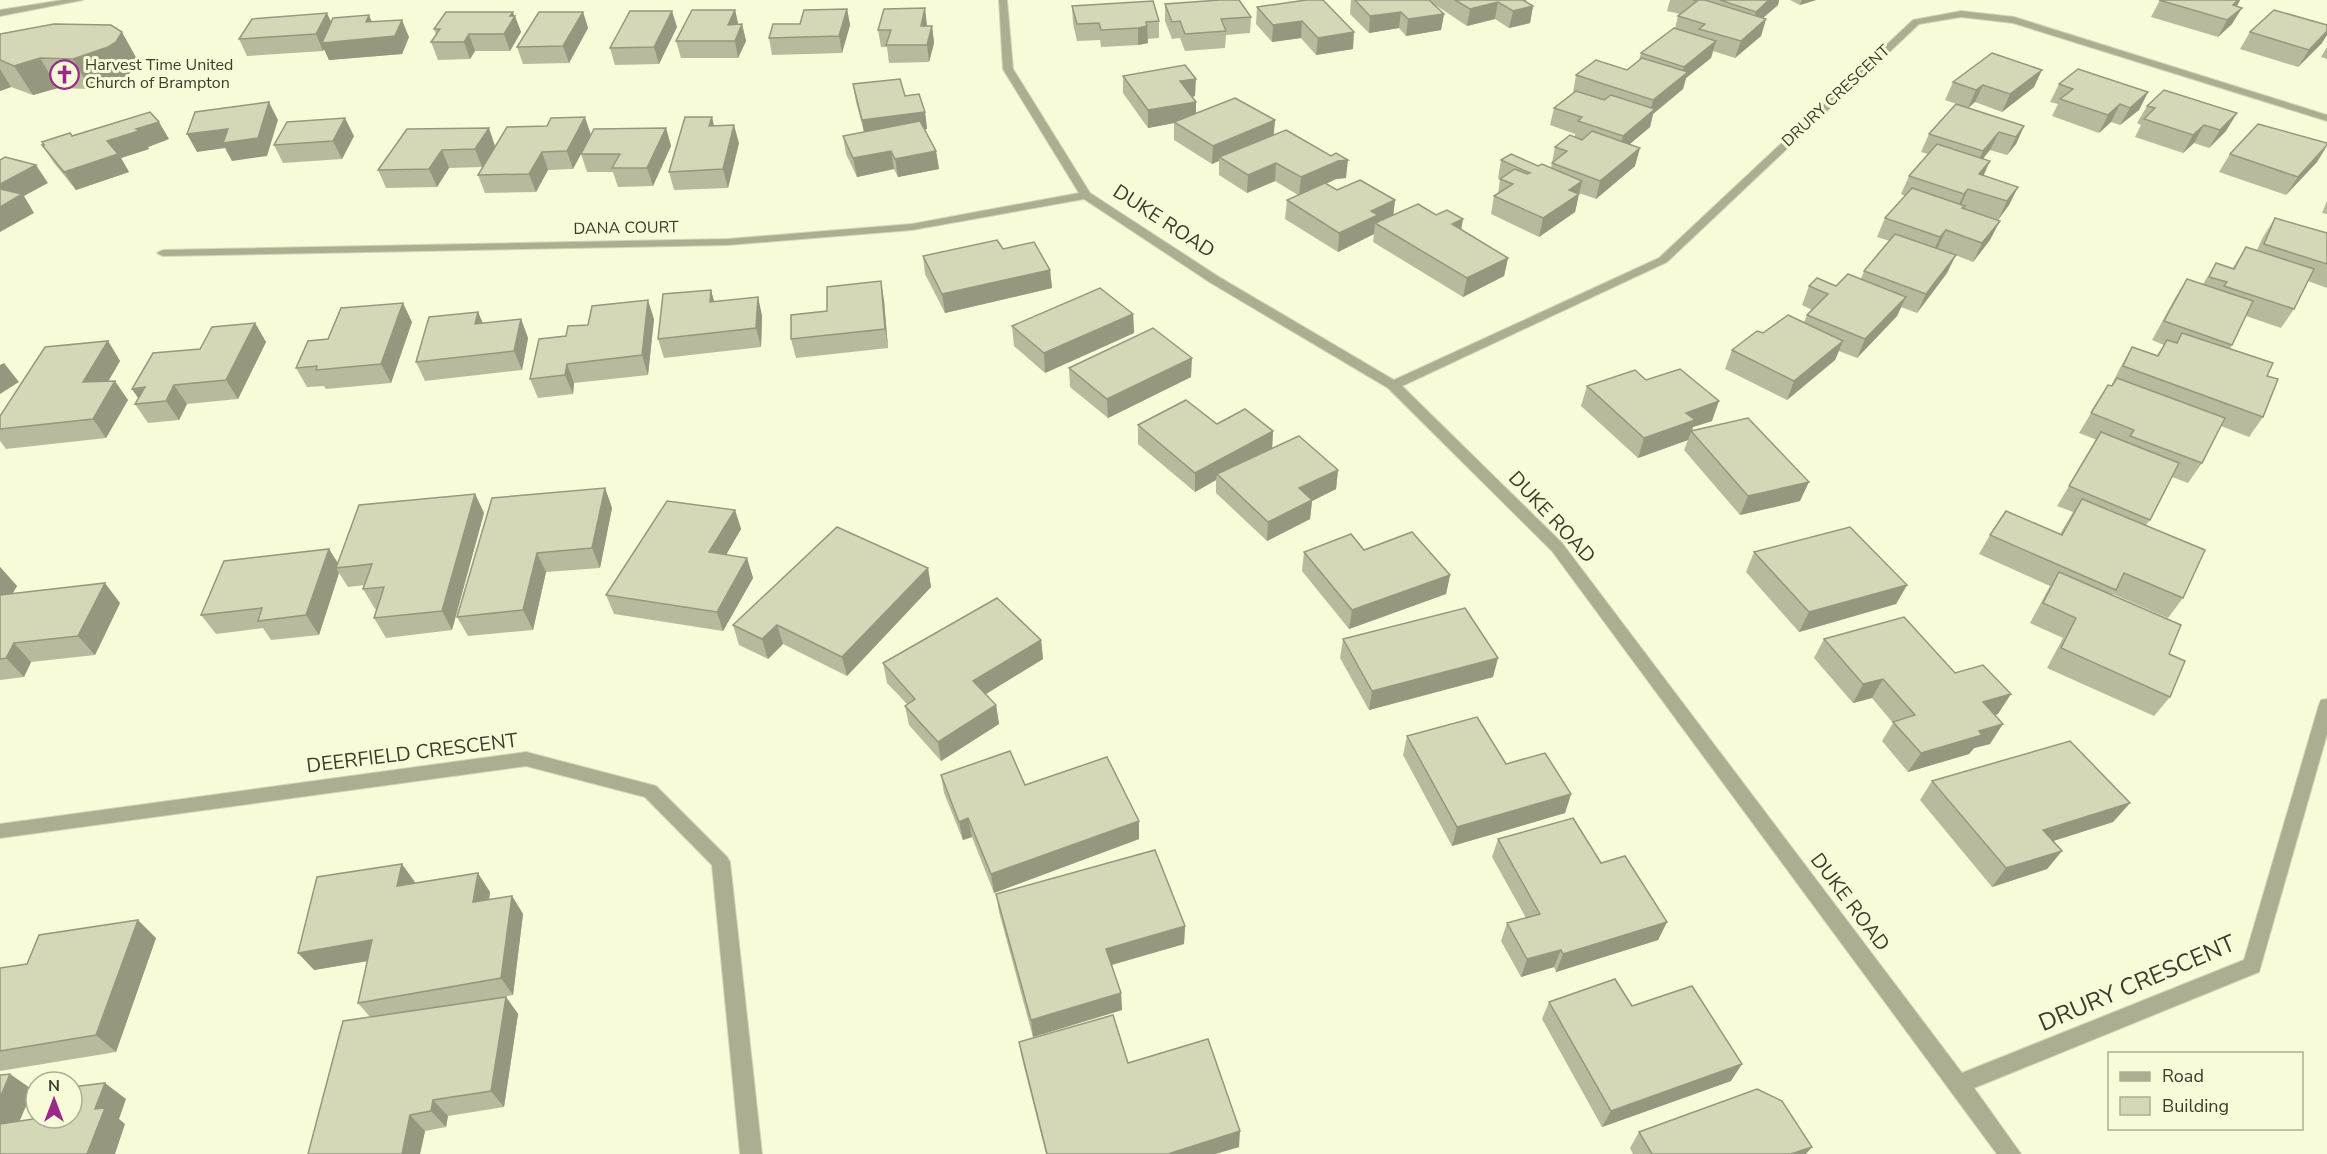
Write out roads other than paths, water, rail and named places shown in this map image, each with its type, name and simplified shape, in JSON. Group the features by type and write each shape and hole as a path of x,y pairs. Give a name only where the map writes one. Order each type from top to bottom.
{"street":[{"path":"0,13 79,0"},
{"name":"DUKE ROAD","path":"1003,0 1008,69 1086,195 1215,280 1393,385 1557,547 2010,1154"},
{"name":"DRURY CRESCENT","path":"1393,385 1663,260 1916,22 1961,14 2013,20 2327,118"},
{"name":"DANA COURT","path":"163,252 728,242 912,227 1086,195"},
{"name":"DRURY CRESCENT","path":"1960,1084 2252,966 2327,705"},
{"name":"DEERFIELD CRESCENT","path":"0,831 526,759 650,791 721,862 751,1154"}],"place":[{"name":"Harvest Time United Church of Brampton","path":"64,74"}]}
